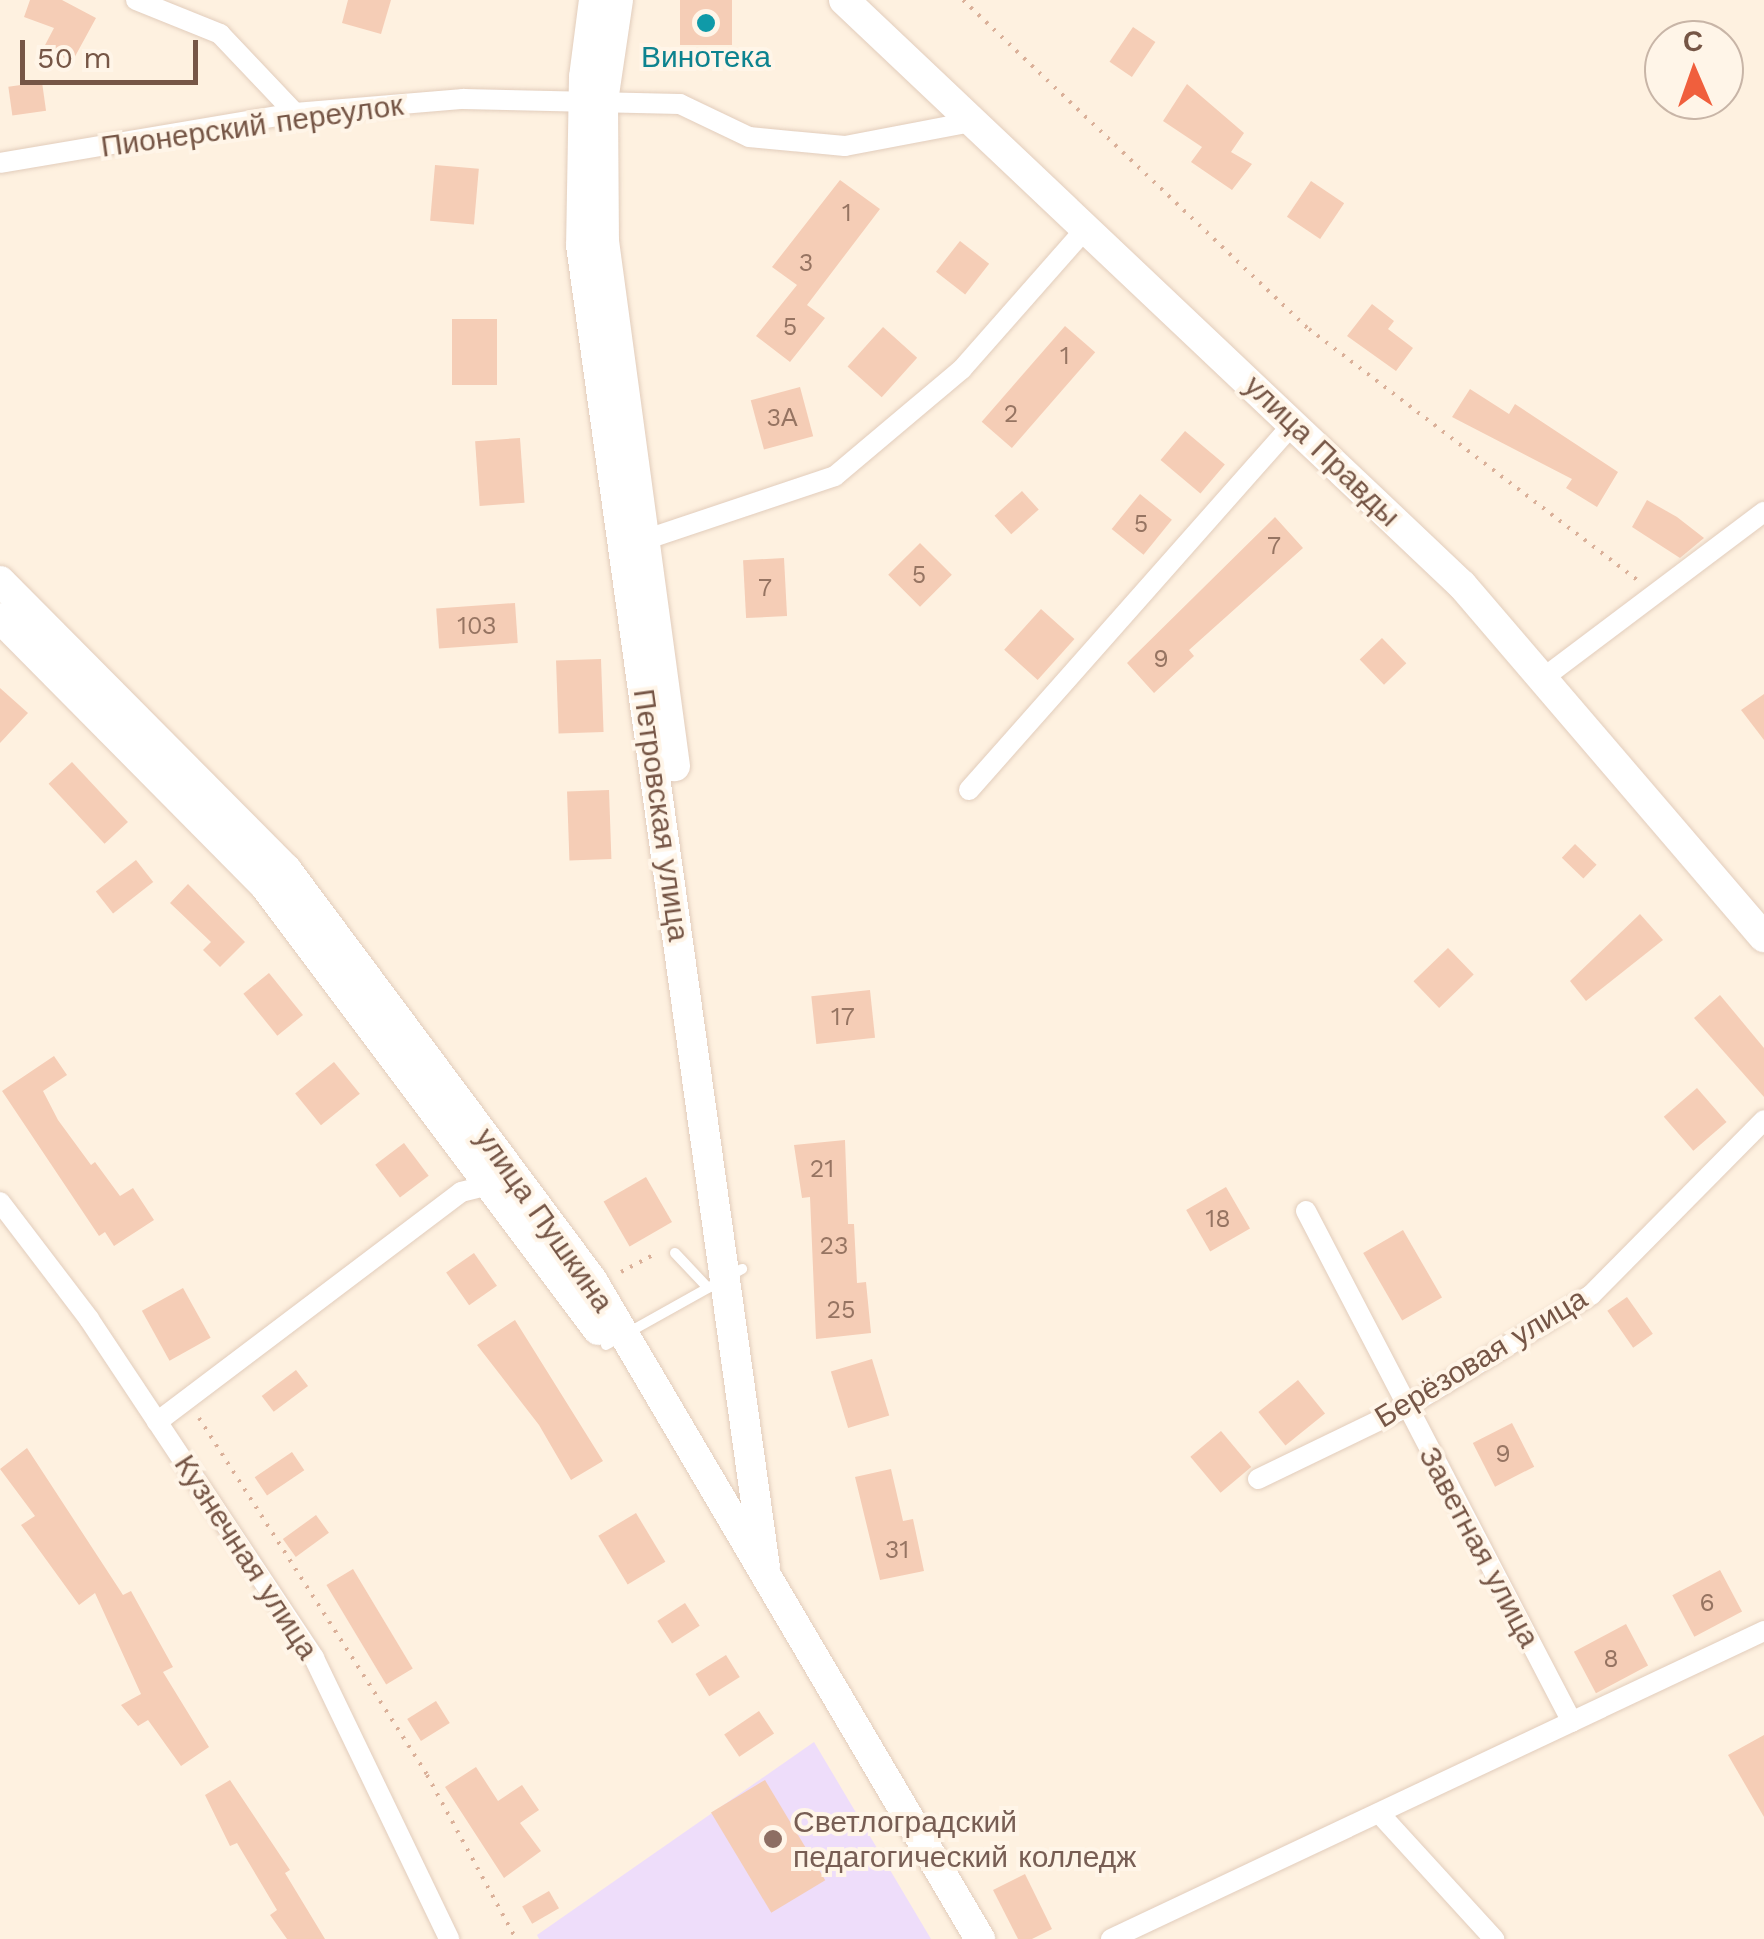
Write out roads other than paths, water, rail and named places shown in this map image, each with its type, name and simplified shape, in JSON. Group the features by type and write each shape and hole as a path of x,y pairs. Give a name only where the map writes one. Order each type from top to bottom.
{"street":[{"path":"136,0 220,34 295,114"},
{"name":"Петровская улица","path":"594,0 593,101 582,245 767,1582"},
{"path":"618,0 593,101 604,241 644,540 725,1278 781,1625 958,1939"},
{"name":"улица Правды","path":"844,0 1088,226 1462,585 1764,937"},
{"name":"Пионерский переулок","path":"0,163 295,114 463,99 680,104 748,136 845,146 976,122"},
{"path":"644,540 835,476 962,369 1088,226"},
{"path":"969,790 1293,424"},
{"path":"1542,679 1764,512"},
{"name":"улица Пушкина","path":"0,581 286,869 615,1340 767,1582 781,1625"},
{"name":"улица Пушкина","path":"0,618 265,886 504,1181"},
{"name":"Берёзовая улица","path":"1258,1479 1405,1408 1591,1295 1764,1120"},
{"path":"157,1422 461,1192 504,1181"},
{"name":"Кузнечная улица","path":"0,1202 157,1422 314,1658 448,1939"},
{"name":"Заветная улица","path":"1306,1211 1405,1408 1572,1722"},
{"name":"улица Пушкина","path":"615,1340 781,1625 980,1939"},
{"path":"1111,1939 1764,1631"},
{"path":"1378,1812 1494,1939"}],"lane":[{"path":"675,1253 725,1278"},
{"path":"615,1340 725,1278"}],"place":[{"name":"Винотека","path":"706,23"},
{"name":"Светлоградский педагогический колледж","path":"773,1839"}]}
